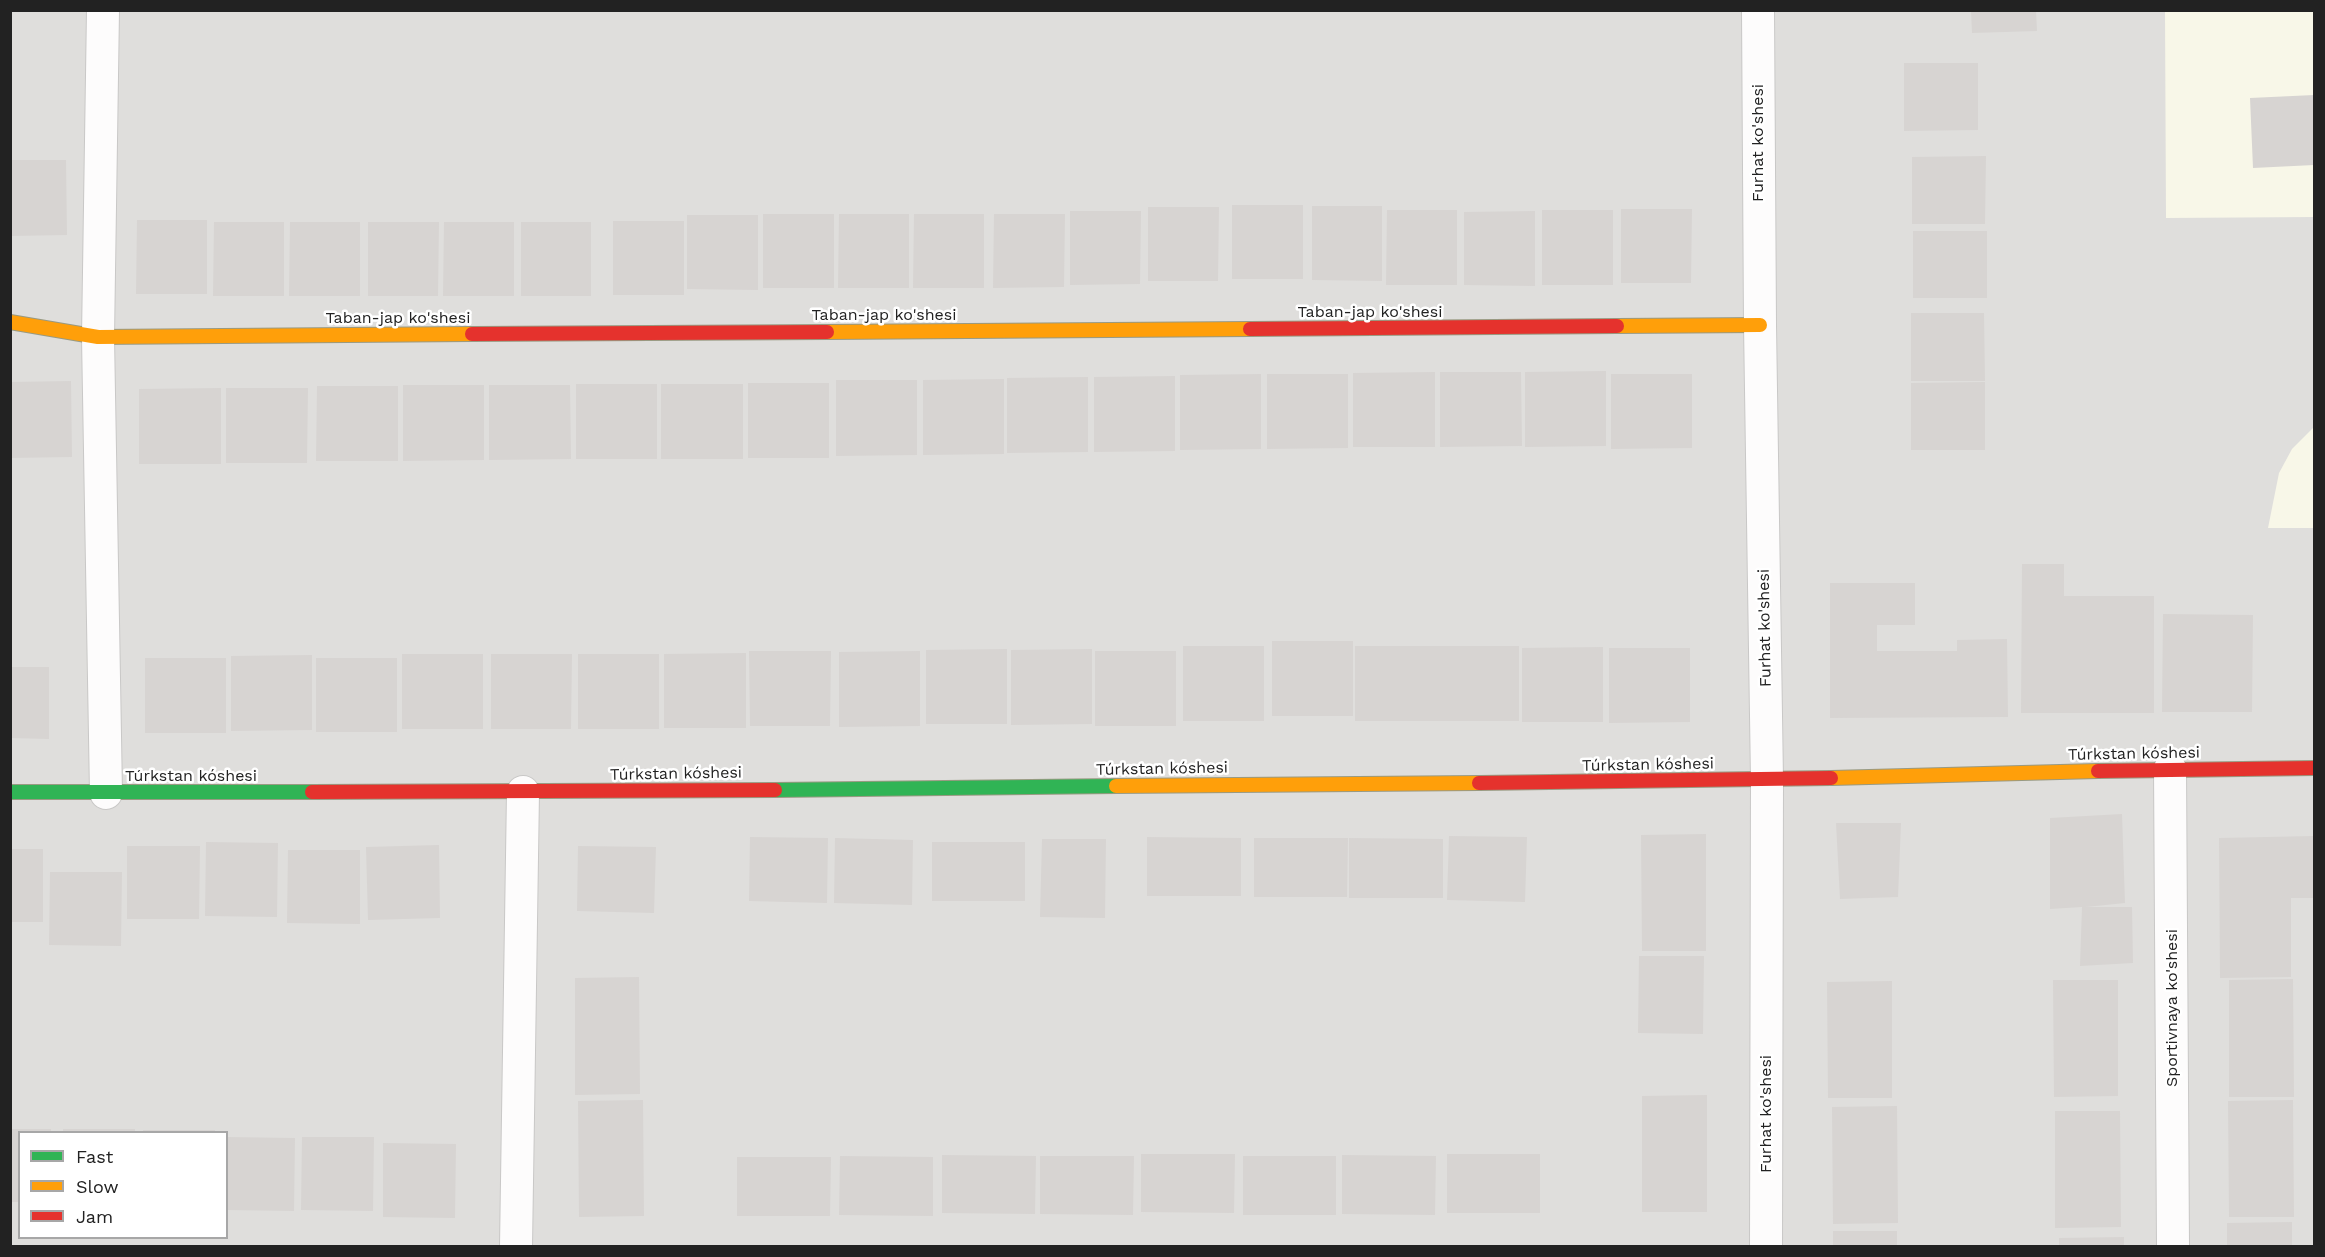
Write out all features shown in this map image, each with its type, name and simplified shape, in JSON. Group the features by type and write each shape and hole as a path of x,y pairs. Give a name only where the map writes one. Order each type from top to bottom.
{"street":[{"path":"103,10 98,336 106,793"},
{"name":"Furhat ko'shesi","path":"1758,10 1767,780 1766,1246"},
{"name":"Taban-jap ko'shesi","path":"10,322 98,336 1760,325"},
{"name":"Túrkstan kóshesi","path":"10,792 523,792 1767,780 2170,769 2314,768"},
{"name":"Sportivnaya ko'shesi","path":"2170,769 2173,1246"},
{"path":"516,1246 523,792"}],"shaded area":[{"path":"10,11 2314,11 2314,1246 11,1246"},
{"path":"2165,11 2314,11 2314,217 2166,218"},
{"path":"2314,427 2314,528 2268,528 2279,473 2292,449"}],"building":[{"path":"1971,10 2036,10 2037,31 1972,33"},
{"path":"1904,63 1978,63 1978,130 1904,131"},
{"path":"2314,95 2314,165 2253,168 2250,98"},
{"path":"1986,156 1985,224 1912,224 1912,157"},
{"path":"10,160 66,160 67,235 10,236"},
{"path":"1232,205 1303,205 1303,279 1232,279"},
{"path":"1312,206 1382,206 1382,281 1312,280"},
{"path":"1148,207 1219,207 1218,281 1148,281"},
{"path":"1621,209 1692,209 1691,283 1621,283"},
{"path":"1387,210 1457,210 1457,285 1386,285"},
{"path":"1542,210 1613,210 1613,285 1542,285"},
{"path":"1070,211 1141,211 1140,284 1070,285"},
{"path":"1535,211 1535,286 1464,285 1464,212"},
{"path":"763,214 834,214 834,288 763,288"},
{"path":"839,214 909,214 909,288 838,288"},
{"path":"914,214 984,214 984,288 913,288"},
{"path":"994,214 1065,214 1064,287 993,288"},
{"path":"687,215 758,215 758,290 687,289"},
{"path":"137,220 207,220 207,294 136,294"},
{"path":"613,221 684,221 684,295 613,295"},
{"path":"214,222 284,222 284,296 213,296"},
{"path":"290,222 360,222 360,296 289,296"},
{"path":"368,222 439,222 438,296 368,296"},
{"path":"444,222 514,222 514,296 443,296"},
{"path":"521,222 591,222 591,296 521,296"},
{"path":"1913,231 1987,231 1987,298 1913,298"},
{"path":"1911,313 1984,313 1985,381 1911,381"},
{"path":"1606,371 1606,446 1525,447 1525,372"},
{"path":"1435,372 1435,447 1353,447 1353,373"},
{"path":"1440,372 1521,372 1522,446 1440,447"},
{"path":"1261,374 1261,449 1180,450 1180,375"},
{"path":"1267,374 1348,374 1348,448 1267,449"},
{"path":"1611,374 1692,374 1692,448 1611,449"},
{"path":"1175,376 1175,451 1094,452 1094,377"},
{"path":"1088,377 1088,452 1007,453 1007,378"},
{"path":"1004,379 1004,454 923,455 923,380"},
{"path":"836,380 917,380 917,455 836,456"},
{"path":"71,381 72,457 10,458 10,382"},
{"path":"1985,382 1985,450 1911,450 1911,383"},
{"path":"748,383 829,383 829,458 748,458"},
{"path":"576,384 657,384 657,459 576,459"},
{"path":"661,384 743,384 743,459 661,459"},
{"path":"403,385 484,385 484,460 403,461"},
{"path":"489,385 570,385 571,459 489,460"},
{"path":"317,386 398,386 398,461 316,461"},
{"path":"221,388 221,464 139,464 139,389"},
{"path":"226,388 308,388 307,463 226,463"},
{"path":"2022,564 2064,564 2064,596 2154,596 2154,713 2021,713"},
{"path":"1830,583 1915,583 1915,625 1877,625 1877,651 1957,651 1957,640 2007,639 2008,717 1830,718"},
{"path":"2163,614 2253,615 2252,712 2162,712"},
{"path":"1272,641 1353,641 1353,716 1272,716"},
{"path":"1183,646 1264,646 1264,721 1183,721"},
{"path":"1355,646 1519,646 1519,721 1355,721"},
{"path":"1603,647 1603,722 1522,722 1522,648"},
{"path":"1609,648 1690,648 1690,722 1609,723"},
{"path":"1007,649 1007,724 926,724 926,650"},
{"path":"1092,649 1092,724 1011,725 1011,650"},
{"path":"749,651 831,651 830,726 750,726"},
{"path":"920,651 920,726 839,727 839,652"},
{"path":"1095,651 1176,651 1176,726 1095,726"},
{"path":"746,653 746,728 664,728 664,654"},
{"path":"402,654 483,654 483,729 402,729"},
{"path":"491,654 572,654 571,729 491,729"},
{"path":"578,654 659,654 659,729 578,729"},
{"path":"312,655 312,730 231,731 231,656"},
{"path":"145,658 226,658 226,733 145,733"},
{"path":"316,658 397,658 397,732 316,732"},
{"path":"10,667 49,667 49,739 10,738"},
{"path":"2122,814 2125,903 2086,907 2132,907 2133,963 2080,966 2082,907 2050,909 2050,818"},
{"path":"1836,823 1901,823 1898,897 1840,899"},
{"path":"1706,834 1706,951 1642,951 1641,835"},
{"path":"1449,836 1527,837 1525,902 1447,900"},
{"path":"2314,836 2314,898 2291,898 2291,977 2220,978 2219,838"},
{"path":"750,837 828,838 827,903 749,901"},
{"path":"1147,837 1241,838 1241,896 1147,896"},
{"path":"835,838 913,840 912,905 834,903"},
{"path":"1254,838 1348,838 1347,897 1254,897"},
{"path":"1349,838 1443,839 1443,898 1349,898"},
{"path":"1042,839 1106,839 1105,918 1040,917"},
{"path":"206,842 278,843 277,917 205,916"},
{"path":"932,842 1025,842 1025,901 932,901"},
{"path":"439,845 440,918 368,920 366,847"},
{"path":"127,846 200,846 199,919 127,919"},
{"path":"578,846 656,847 654,913 577,911"},
{"path":"10,849 43,849 43,922 10,922"},
{"path":"288,850 360,850 360,924 287,923"},
{"path":"50,872 122,872 121,946 49,945"},
{"path":"1639,956 1704,956 1703,1034 1638,1033"},
{"path":"639,977 640,1094 575,1095 575,978"},
{"path":"2293,979 2294,1097 2229,1097 2229,980"},
{"path":"2053,980 2118,980 2118,1096 2054,1097"},
{"path":"1892,981 1892,1098 1828,1098 1827,982"},
{"path":"1707,1095 1707,1212 1642,1212 1642,1096"},
{"path":"643,1100 644,1216 579,1217 578,1101"},
{"path":"2293,1100 2294,1217 2229,1217 2228,1101"},
{"path":"1897,1106 1898,1223 1833,1224 1832,1107"},
{"path":"2055,1111 2120,1111 2121,1227 2055,1228"},
{"path":"10,1129 51,1129 51,1131 18,1131 18,1202 10,1202"},
{"path":"63,1129 135,1129 135,1131 63,1131"},
{"path":"143,1130 215,1130 215,1131"},
{"path":"228,1137 295,1138 294,1211 228,1210"},
{"path":"302,1137 374,1137 373,1211 301,1210"},
{"path":"383,1143 456,1144 455,1218 383,1217"},
{"path":"1141,1154 1235,1154 1234,1213 1141,1212"},
{"path":"1447,1154 1540,1154 1540,1213 1447,1213"},
{"path":"942,1155 1036,1156 1035,1214 942,1213"},
{"path":"1342,1155 1436,1156 1435,1215 1342,1214"},
{"path":"840,1156 933,1157 933,1216 839,1215"},
{"path":"1040,1156 1134,1156 1133,1215 1040,1214"},
{"path":"1243,1156 1336,1156 1336,1215 1243,1215"},
{"path":"737,1157 831,1157 830,1216 737,1216"},
{"path":"2292,1222 2292,1246 2227,1246 2227,1223"},
{"path":"1833,1231 1897,1231 1897,1246 1833,1246"},
{"path":"2124,1237 2124,1246 2059,1246 2059,1238"}],"traffic: fast":[{"path":"775,790 1116,786"},
{"path":"10,792 312,792"}],"traffic: slow":[{"path":"10,322 98,337 472,334"},
{"path":"1617,326 1760,325"},
{"path":"827,332 1250,329"},
{"path":"1831,778 2098,771"},
{"path":"1116,786 1479,783"}],"traffic: jam":[{"path":"1250,329 1617,326"},
{"path":"472,334 827,332"},
{"path":"2098,771 2314,768"},
{"path":"1479,783 1831,778"},
{"path":"312,792 775,790"}]}
